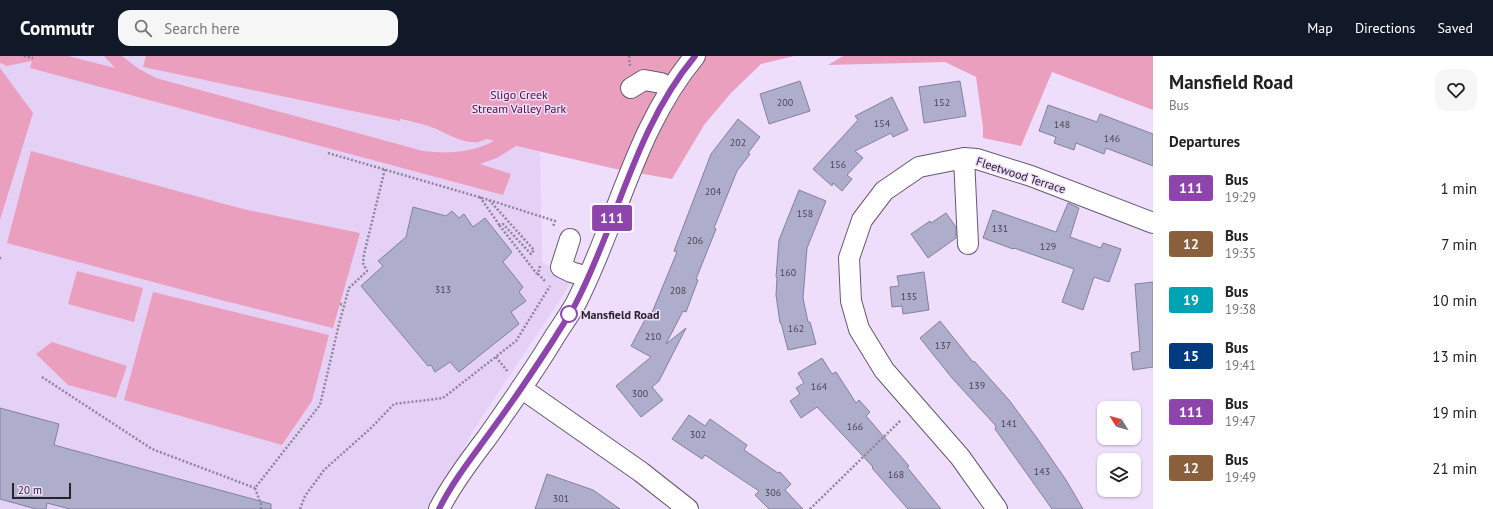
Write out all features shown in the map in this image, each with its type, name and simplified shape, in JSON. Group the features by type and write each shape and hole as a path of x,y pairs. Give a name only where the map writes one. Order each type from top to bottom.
{"street":[{"path":"439,509 516,382 538,365 576,304 642,142 660,106 695,56"},
{"path":"632,88 644,80 661,83 671,89"},
{"path":"964,158 968,244"},
{"name":"Fleetwood Terrace","path":"997,509 960,457 884,370 859,329 851,301 849,258 862,220 884,190 918,167 964,158 977,159 1031,176 1153,223"},
{"path":"570,239 561,267 571,272 588,277"},
{"path":"516,382 641,472 688,509"}],"path":[{"path":"24,56 33,58"},
{"path":"328,153 480,197 555,221"},
{"path":"255,488 320,405 349,288 367,271 363,263 364,254 385,170"},
{"path":"480,197 500,226 538,274"},
{"path":"489,200 534,250 531,254 503,224 500,226"},
{"path":"300,509 305,496 324,470 371,428 394,404 443,398 516,341 550,286"},
{"path":"340,304 344,305"},
{"path":"496,357 516,382"},
{"path":"42,376 152,449 255,488 261,504 261,509"},
{"path":"810,509 916,406"}],"shaded area":[{"path":"58,56 290,56 364,111 540,152 542,262 572,280 474,429 431,509 0,509 0,63 7,66"}],"green space":[{"name":"Sligo Creek Stream Valley Park","path":"0,56 68,56 115,68 104,56 122,56 139,69 156,78 423,151 459,152 477,148 494,141 486,139 479,142 464,141 435,128 411,121 400,119 400,121 143,67 146,56 794,56 761,64 731,93 704,125 672,179 616,169 516,146 497,158 480,164 511,174 503,195 30,68 32,61 7,66 0,63"},
{"path":"843,56 1153,56 1153,110 1052,72 1021,146 983,138 983,127 976,77 945,62 828,65"},
{"path":"0,68 33,113 0,220"},
{"path":"31,151 243,209 360,233 333,328 217,299 7,243"},
{"path":"77,271 143,288 134,322 68,304"},
{"path":"153,292 329,335 312,401 282,445 124,400"},
{"path":"52,342 127,366 116,398 68,385 36,354"}],"building":[{"path":"800,81 810,111 769,124 760,94"},
{"path":"960,81 966,116 924,123 919,87"},
{"path":"892,97 908,130 893,137 891,133 855,151 863,158 847,175 852,179 842,191 833,183 832,186 813,169 858,120 855,116"},
{"path":"1048,105 1097,122 1100,114 1153,134 1153,166 1106,148 1104,154 1076,143 1074,150 1054,143 1056,137 1039,131"},
{"path":"738,119 760,137 748,153 750,154 737,171 714,228 716,229 696,279 698,280 686,312 683,311 666,344 686,328 659,381 652,387 663,400 641,417 616,386 651,357 631,346 648,314 651,315 677,252 674,251 711,154"},
{"path":"799,190 826,201 807,248 803,298 808,322 810,322 816,344 788,350 780,323 776,295 776,277 779,240"},
{"path":"1068,203 1079,208 1070,237 1101,248 1103,243 1121,249 1109,282 1094,277 1083,310 1062,302 1074,269 983,238 993,210 1056,232"},
{"path":"413,207 446,216 452,211 459,218 464,214 473,227 485,218 512,252 503,262 523,287 519,292 526,301 511,312 519,324 459,372 450,362 435,372 431,365 428,366 361,286 383,266 378,261 406,237"},
{"path":"946,213 956,227 956,238 928,258 911,234 930,221 931,223"},
{"path":"924,272 929,310 903,314 902,306 892,307 890,287 899,286 897,276"},
{"path":"1153,282 1153,367 1133,370 1131,353 1140,351 1135,284"},
{"path":"940,321 973,362 974,361 1009,400 1066,480 1083,509 1052,509 995,429 996,426 952,378 920,338"},
{"path":"822,358 832,374 836,372 856,403 859,400 870,412 866,416 909,466 907,467 941,509 908,509 872,468 873,467 817,407 801,418 790,401 800,394 796,388 804,383 798,373"},
{"path":"0,408 59,424 54,445 271,504 271,509 70,509 47,503 46,509 36,509 0,499"},
{"path":"689,415 705,426 710,419 747,445 744,450 778,473 780,472 791,484 785,490 803,509 769,509 755,495 759,491 705,455 702,459 672,439"},
{"path":"547,474 593,490 620,509 535,509"}],"bus line":[{"name":"111","path":"439,509 462,472 538,365 576,304 599,252 642,142 660,106 685,68 695,56"}],"place":[{"name":"Mansfield Road","path":"569,314"}]}
